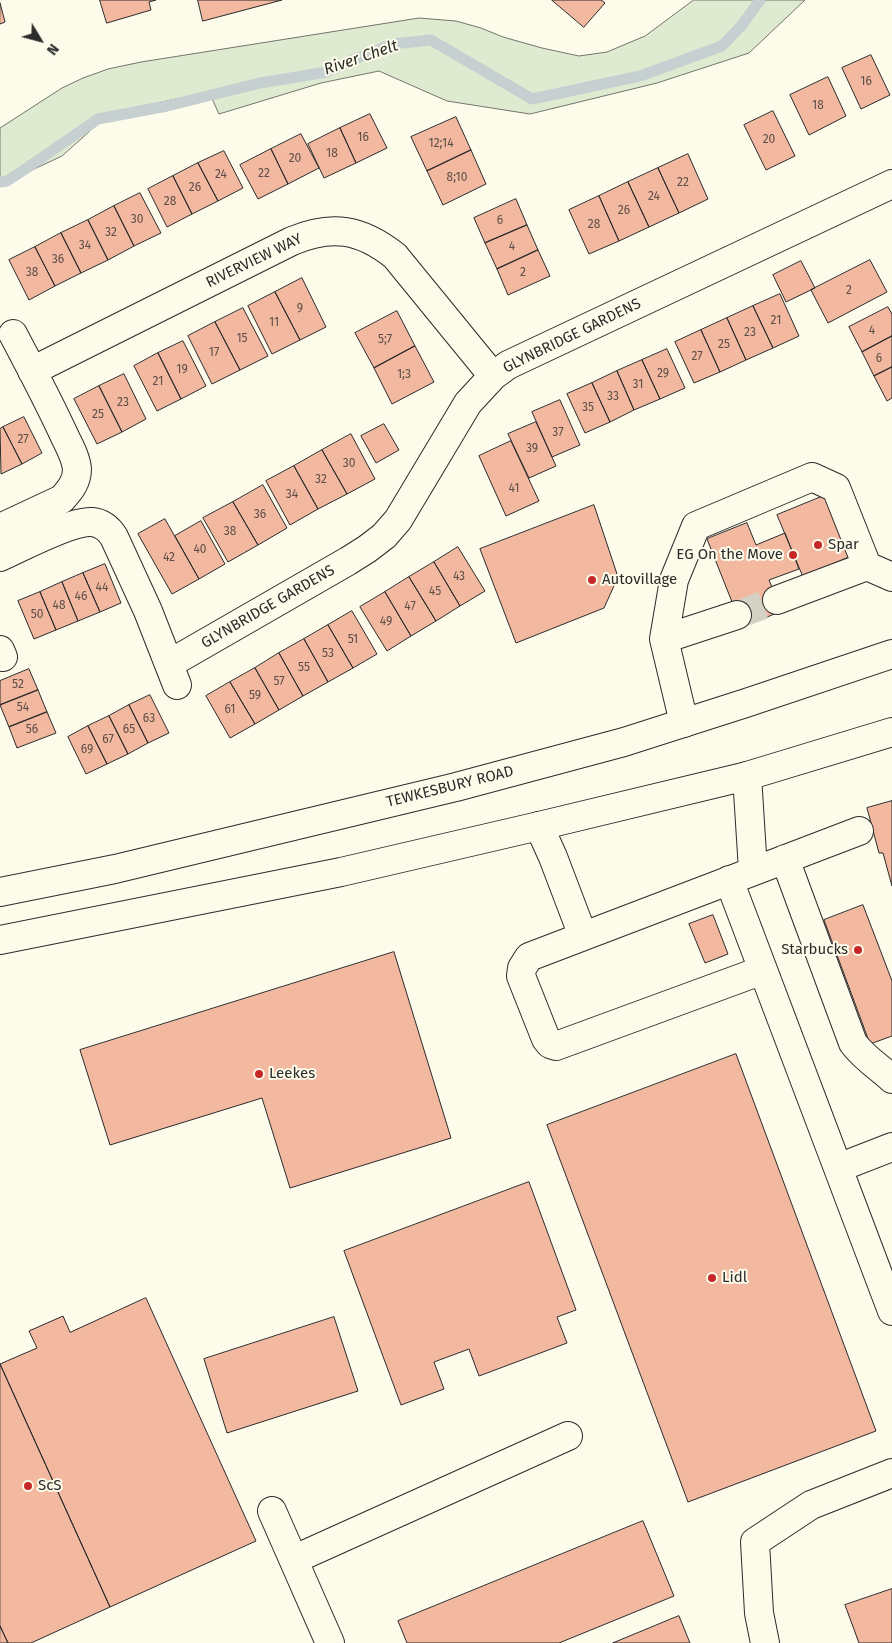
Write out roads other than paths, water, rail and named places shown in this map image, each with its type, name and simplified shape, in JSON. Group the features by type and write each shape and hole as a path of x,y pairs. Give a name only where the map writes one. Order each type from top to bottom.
{"main road":[{"name":"GLYNBRIDGE GARDENS","path":"0,557 53,532 85,522 99,523 108,529 114,537 148,611 173,675 384,536 409,502 468,403 492,376 508,365 891,188"},
{"name":"RIVERVIEW WAY","path":"32,371 292,241 309,234 328,231 347,232 364,236 381,244 395,256 492,376"},
{"path":"0,528 62,499 75,482 77,472 74,457 57,419 13,334"},
{"path":"684,723 664,639 674,580 696,526 812,477 836,488 867,566"},
{"path":"777,600 867,566 892,577"},
{"path":"664,639 737,615"},
{"name":"TEWKESBURY ROAD","path":"0,892 115,869 456,787 624,742 892,654"},
{"path":"0,940 341,872 539,826 747,776 892,732"},
{"path":"747,776 741,875 763,970 892,1311"},
{"path":"539,826 583,936"},
{"path":"763,970 556,1046 550,1044 546,1039 521,976 522,968 529,957 859,831"},
{"path":"785,858 853,1043 867,1060 876,1064 892,1079"},
{"path":"838,1168 892,1147"},
{"path":"295,1559 568,1436"},
{"path":"765,1643 759,1613 755,1542 811,1505 892,1473"},
{"path":"272,1510 330,1643"}],"waterway":[{"name":"River Chelt","path":"0,182 7,181 98,119 167,106 260,83 327,72 392,44 431,40 532,99 640,76 722,46 742,25 760,0"}],"tunnel":[{"path":"737,615 777,600"}],"place":[{"name":"Spar","path":"818,545"},
{"name":"EG On the Move","path":"793,555"},
{"name":"Autovillage","path":"592,580"},
{"name":"Starbucks","path":"858,950"},
{"name":"Leekes","path":"259,1074"},
{"name":"Lidl","path":"712,1278"},
{"name":"ScS","path":"28,1486"}]}
